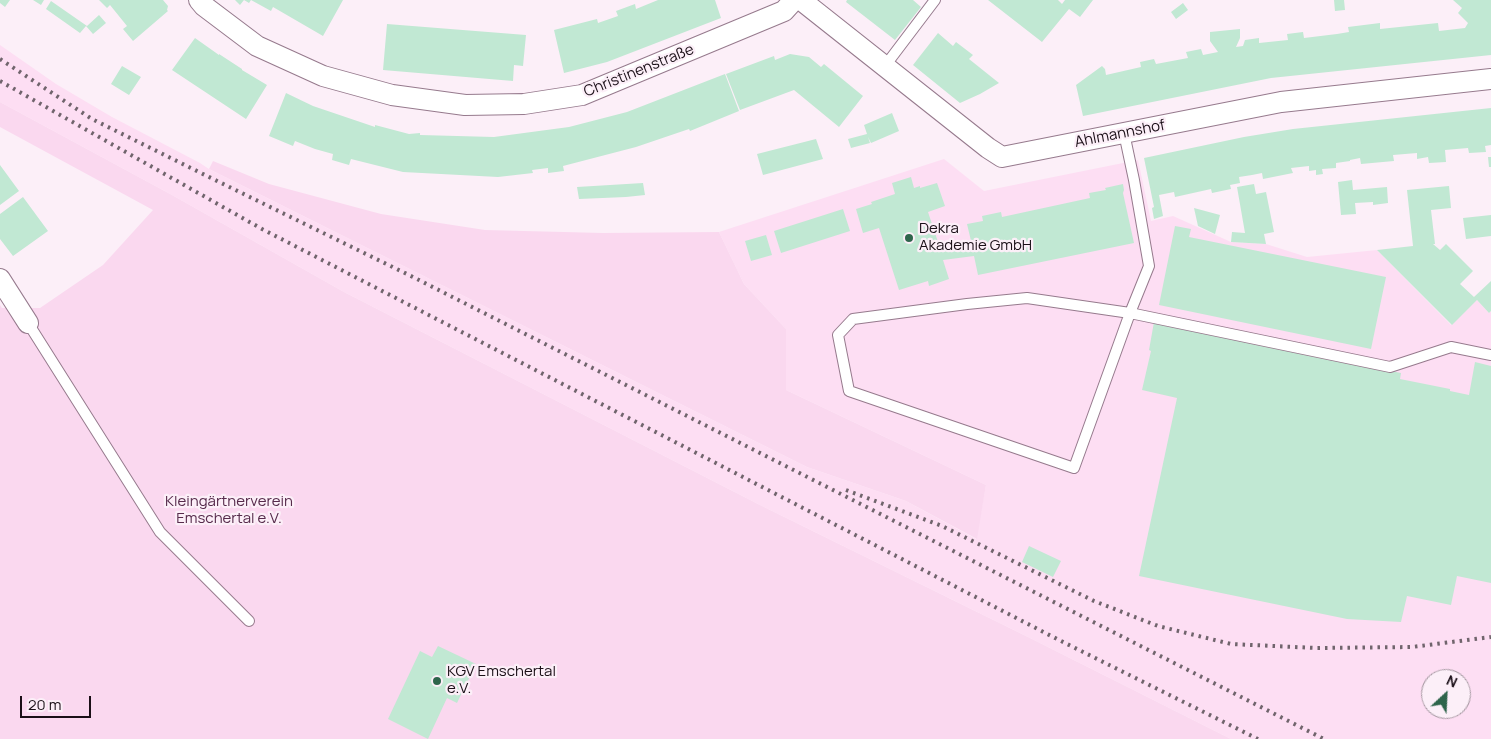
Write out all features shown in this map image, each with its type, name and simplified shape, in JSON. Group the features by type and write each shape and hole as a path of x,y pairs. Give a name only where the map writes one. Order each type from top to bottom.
{"street":[{"name":"Christinenstraße","path":"198,0 258,46 323,76 392,96 465,105 524,104 582,95 784,11 794,0"},
{"name":"Ahlmannshof","path":"801,0 988,148 1002,156 1281,102 1491,79"},
{"path":"0,279 28,323"}],"lane":[{"path":"885,66 935,0"},
{"path":"1124,133 1149,266 1130,313 1074,468 849,390 838,335 853,320 967,304 1027,298 1130,313 1390,367 1451,347 1491,355"},
{"path":"28,323 160,532 249,621"}],"shaded area":[{"path":"0,45 56,84 112,117 209,169 807,467 906,501 976,539 986,485 786,390 786,329 744,284 719,232 944,159 984,191 1138,160 1151,221 1173,216 1231,242 1266,244 1307,257 1377,250 1451,325 1477,300 1489,313 1491,311 1491,739 1231,739 760,505 344,292 172,195 0,102"}],"green space":[{"name":"Kleingärtnerverein Emschertal e.V.","path":"0,102 172,195 344,292 760,505 1231,739 0,739 0,305 2,308 40,308 103,265 153,210 0,127"},
{"path":"213,161 269,184 381,214 485,230 603,233 719,232 744,284 786,329 786,390 986,485 977,539 906,501 807,467 209,169"}],"building":[{"path":"0,0 10,0 5,7 0,3"},
{"path":"33,0 44,0 41,5"},
{"path":"99,0 163,0 168,6 168,11 133,41 123,29 127,26 110,5 107,8"},
{"path":"235,0 244,0 240,5"},
{"path":"251,0 343,0 323,36 273,7 271,11"},
{"path":"658,0 715,0 721,18 607,62 564,73 554,30 597,19 598,23 618,16 616,11 635,4 636,9"},
{"path":"847,0 913,0 921,7 895,40 846,2"},
{"path":"988,0 1058,0 1062,4 1065,0 1093,0 1080,17 1069,9 1042,42"},
{"path":"1334,0 1344,0 1345,10 1335,11"},
{"path":"1453,0 1491,0 1491,55 1271,78 1083,116 1076,85 1102,66 1105,69 1106,75 1141,67 1140,62 1154,59 1156,64 1188,58 1186,52 1201,49 1203,55 1218,52 1210,41 1210,32 1240,29 1240,38 1236,47 1243,46 1245,40 1259,38 1259,43 1288,40 1287,34 1303,32 1304,38 1337,34 1349,32 1348,27 1380,23 1380,29 1438,23 1439,31 1465,28 1468,23 1458,13 1462,8"},
{"path":"51,1 87,26 99,15 106,23 93,34 86,26 80,33 46,9"},
{"path":"1183,3 1188,10 1176,19 1171,12"},
{"path":"387,24 526,35 523,66 514,65 513,81 383,70"},
{"path":"938,33 953,46 956,42 973,55 969,59 999,83 960,103 913,65"},
{"path":"195,38 267,85 246,119 172,70"},
{"path":"790,54 809,57 821,67 824,64 863,96 839,127 794,90 740,110 726,74 774,56 775,60"},
{"path":"122,66 141,77 129,95 111,84"},
{"path":"725,74 739,111 690,131 689,129 636,147 563,166 564,171 548,173 548,168 532,170 533,173 498,177 403,172 351,159 349,165 332,160 333,154 295,141 293,146 269,136 286,93 313,106 375,127 375,125 409,134 420,133 420,135 494,137 569,127 627,112"},
{"path":"1491,108 1491,145 1485,146 1486,152 1469,153 1468,148 1445,150 1446,162 1429,163 1428,157 1417,159 1417,153 1393,155 1394,161 1361,164 1360,158 1336,163 1336,168 1322,169 1323,174 1316,175 1316,170 1309,171 1309,166 1291,168 1293,173 1263,179 1262,173 1239,177 1240,183 1230,185 1231,189 1212,193 1211,189 1175,197 1174,192 1159,195 1163,216 1154,219 1152,208 1154,207 1144,158 1244,137 1293,129"},
{"path":"892,113 899,131 871,143 868,137 870,143 851,148 848,139 867,134 864,125"},
{"path":"816,139 823,159 763,175 757,154"},
{"path":"1488,157 1491,157 1491,167 1489,167"},
{"path":"0,165 19,191 0,205"},
{"path":"911,177 914,188 937,183 945,206 928,212 940,248 972,245 967,224 983,221 982,216 1001,212 1002,217 1090,198 1089,193 1123,184 1123,193 1134,243 978,275 974,256 943,260 949,279 929,286 928,281 899,290 879,228 863,233 856,209 895,194 892,183"},
{"path":"1352,180 1353,190 1387,187 1388,203 1373,205 1373,202 1355,203 1356,214 1341,215 1338,182"},
{"path":"643,183 645,195 626,197 579,199 577,187"},
{"path":"1254,184 1256,194 1266,192 1274,232 1264,234 1266,244 1231,242 1232,232 1245,233 1237,187"},
{"path":"1449,186 1451,208 1431,210 1435,244 1433,244 1440,250 1446,244 1473,271 1460,284 1474,297 1491,281 1491,311 1489,313 1477,300 1452,325 1377,250 1413,246 1407,190"},
{"path":"23,197 48,231 13,256 0,239 0,214"},
{"path":"1194,208 1220,215 1215,234 1198,226"},
{"path":"843,209 850,231 781,253 774,231"},
{"path":"1491,215 1491,236 1466,239 1463,218"},
{"path":"1175,226 1191,229 1189,237 1386,277 1371,349 1159,305"},
{"path":"766,235 772,255 751,261 745,241"},
{"path":"1154,322 1401,373 1400,379 1450,389 1450,391 1469,395 1475,362 1491,366 1491,583 1457,576 1451,605 1407,596 1401,622 1347,619 1139,576 1177,398 1142,390 1151,351 1149,350"},
{"path":"1029,546 1061,561 1053,577 1022,562"},
{"name":"KGV Emschertal e.V.","path":"438,646 476,664 457,703 447,698 428,739 388,719 420,651 432,657"}],"railway":[{"path":"0,59 92,119 413,277 1324,739"},
{"path":"0,81 262,229 1059,640 1258,739"},
{"path":"846,490 942,526 1094,601 1158,626 1231,644 1316,648 1412,647 1491,637"}],"place":[{"name":"Dekra Akademie GmbH","path":"909,238"},
{"name":"KGV Emschertal e.V.","path":"437,681"}]}
